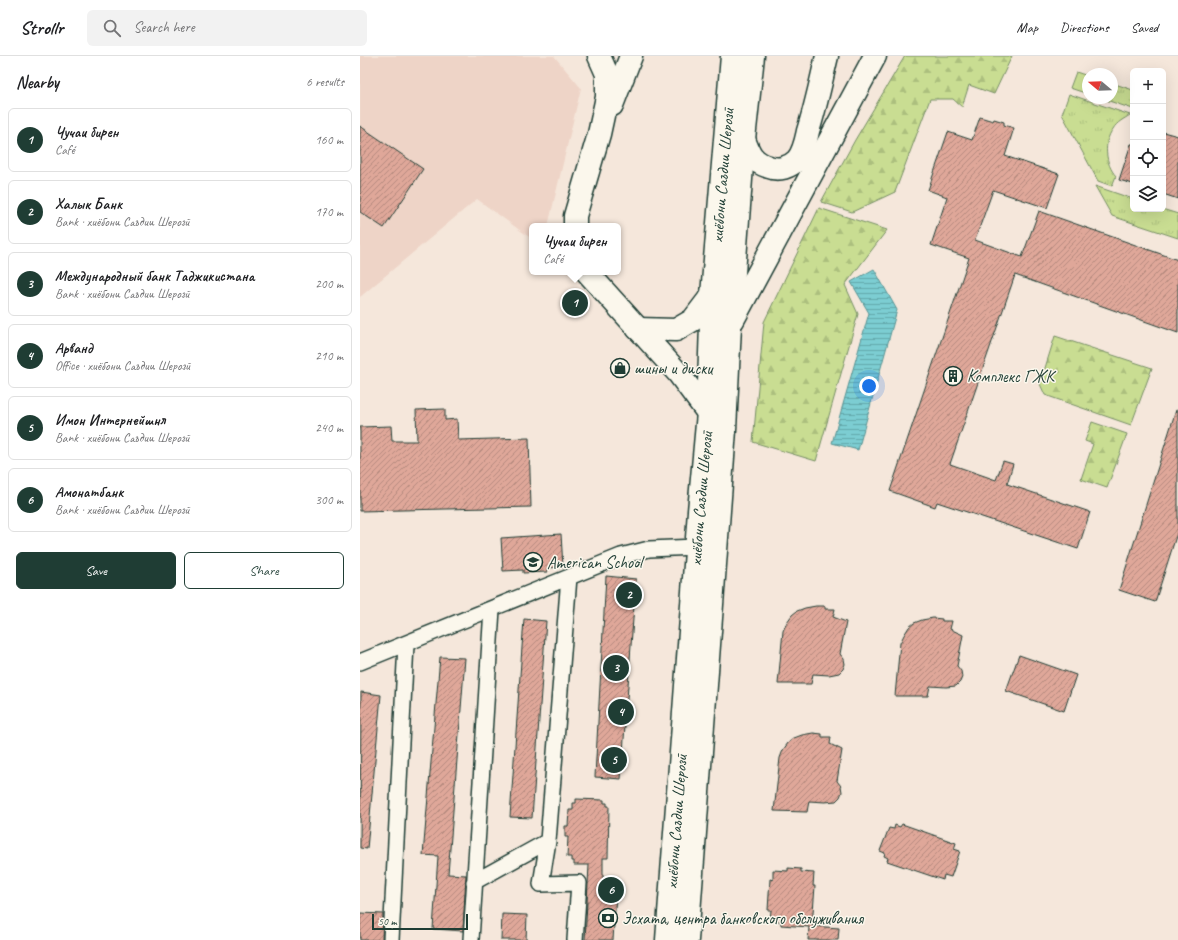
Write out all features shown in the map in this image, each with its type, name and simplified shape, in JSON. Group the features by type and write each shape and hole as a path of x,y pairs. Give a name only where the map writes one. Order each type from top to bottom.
{"highway":[{"path":"575,223 575,216 599,134 607,98 607,74 599,56"},
{"path":"599,134 614,102 631,56"},
{"name":"хиёбони Саъдии Шерозӣ","path":"667,940 696,547 708,413 712,295 732,56"},
{"name":"хиёбони Саъдии Шерозӣ","path":"687,940 724,438 730,326 744,139 753,56"},
{"path":"744,139 748,153 757,162 770,168 782,168 789,166 798,159 803,149 812,120 827,56"},
{"path":"730,326 875,56"},
{"path":"590,275 679,374 708,413"},
{"path":"638,329 676,330 692,320 712,295"}],"street":[{"path":"360,662 621,556 649,549 696,547"},
{"path":"569,577 548,841 540,884 579,883 575,940"},
{"path":"470,940 492,609"},
{"path":"391,940 406,644"},
{"path":"474,882 548,841"}],"shaded area":[{"path":"360,56 554,56 581,88 549,223 529,223 529,237 477,199 360,297"}],"green space":[{"path":"905,56 1012,56 994,94 969,85 962,107 953,99 930,99 895,192 852,212 821,202 855,140"},
{"path":"1076,72 1082,74 1082,92 1070,88"},
{"path":"1118,85 1130,89 1130,108 1118,104"},
{"path":"1069,94 1082,98 1082,104 1098,104 1130,115 1116,124 1108,140 1107,153 1109,165 1116,176 1112,186 1098,181 1062,114"},
{"path":"1095,186 1130,198 1130,212 1166,212 1166,210 1178,214 1178,238 1112,216"},
{"path":"819,208 887,230 845,285 858,314 816,461 753,442 764,322"},
{"path":"1055,336 1152,368 1131,425 1045,395 1040,384"},
{"path":"1092,422 1127,434 1107,488 1081,479 1093,444 1085,441"}],"water":[{"path":"874,269 897,310 858,450 832,443 869,313 851,282"}],"building":[{"path":"980,117 993,121 994,119 1004,122 1004,125 1014,128 1005,156 1059,174 1047,208 993,190 975,240 1022,257 1039,211 1178,260 1178,333 1015,275 950,464 996,480 1003,461 1013,464 1007,484 1090,512 1078,549 937,502 935,507 890,491 969,258 931,245 947,197 928,190 948,132 972,140"},
{"path":"360,126 423,169 384,228 360,212"},
{"path":"1166,133 1178,136 1178,199 1166,195"},
{"path":"1130,147 1130,183 1119,180"},
{"path":"445,409 445,420 457,419 458,440 529,438 531,507 360,511 360,427 391,426 392,441 417,441 416,410"},
{"path":"1176,410 1178,411 1178,530 1155,602 1119,590"},
{"path":"561,534 563,567 547,568 547,572 523,573 523,570 503,571 501,538"},
{"path":"606,576 636,579 621,779 595,777"},
{"path":"816,606 825,606 825,609 835,609 833,617 846,622 840,654 844,659 845,664 843,669 839,673 829,675 813,674 811,684 778,684 783,631 787,622 797,611"},
{"path":"933,618 942,619 942,621 952,621 950,629 963,635 957,666 961,671 962,677 960,682 956,686 930,686 928,696 895,696 900,643 909,627 914,623"},
{"path":"524,619 546,621 532,818 510,817"},
{"path":"1019,655 1076,675 1064,711 1006,691"},
{"path":"440,657 465,658 448,874 466,875 463,931 433,929 438,856 423,855"},
{"path":"361,692 381,695 367,849 360,848"},
{"path":"813,733 822,734 822,737 831,737 830,744 842,750 837,781 841,786 842,792 840,797 836,801 809,801 807,812 774,811 780,758 783,750 794,738"},
{"path":"576,799 604,800 604,803 607,803 607,806 609,806 608,858 603,858 603,879 617,879 613,940 585,940 589,865 574,865 574,861 571,861 571,857 567,857 568,837 565,837 565,826 568,826 569,810 573,810 573,803 576,803"},
{"path":"902,824 956,843 954,849 960,851 951,877 944,875 943,880 887,861 888,858 884,856 885,853 880,851 889,828 894,829 895,825 900,827"},
{"path":"788,868 801,869 801,872 814,873 813,886 815,886 812,926 839,928 838,940 808,940 809,927 781,925 781,921 770,921 771,910 768,910 770,879 773,880 773,870 788,871"},
{"path":"360,913 383,914 382,940 360,940"},
{"path":"502,914 527,915 526,940 501,940"}],"place":[{"name":"Чучаи бирен","path":"575,303"},
{"name":"шины и диски","path":"620,368"},
{"name":"Комплекс ГЖК","path":"953,376"},
{"name":"American School","path":"533,562"},
{"name":"Халык Банк","path":"629,595"},
{"name":"Международный банк Таджикистана","path":"616,668"},
{"name":"Арванд","path":"621,712"},
{"name":"Имон Интернейшнл","path":"614,760"},
{"name":"Амонатбанк","path":"611,890"},
{"name":"Эсхата, центра банковского обслуживания","path":"608,918"}]}
